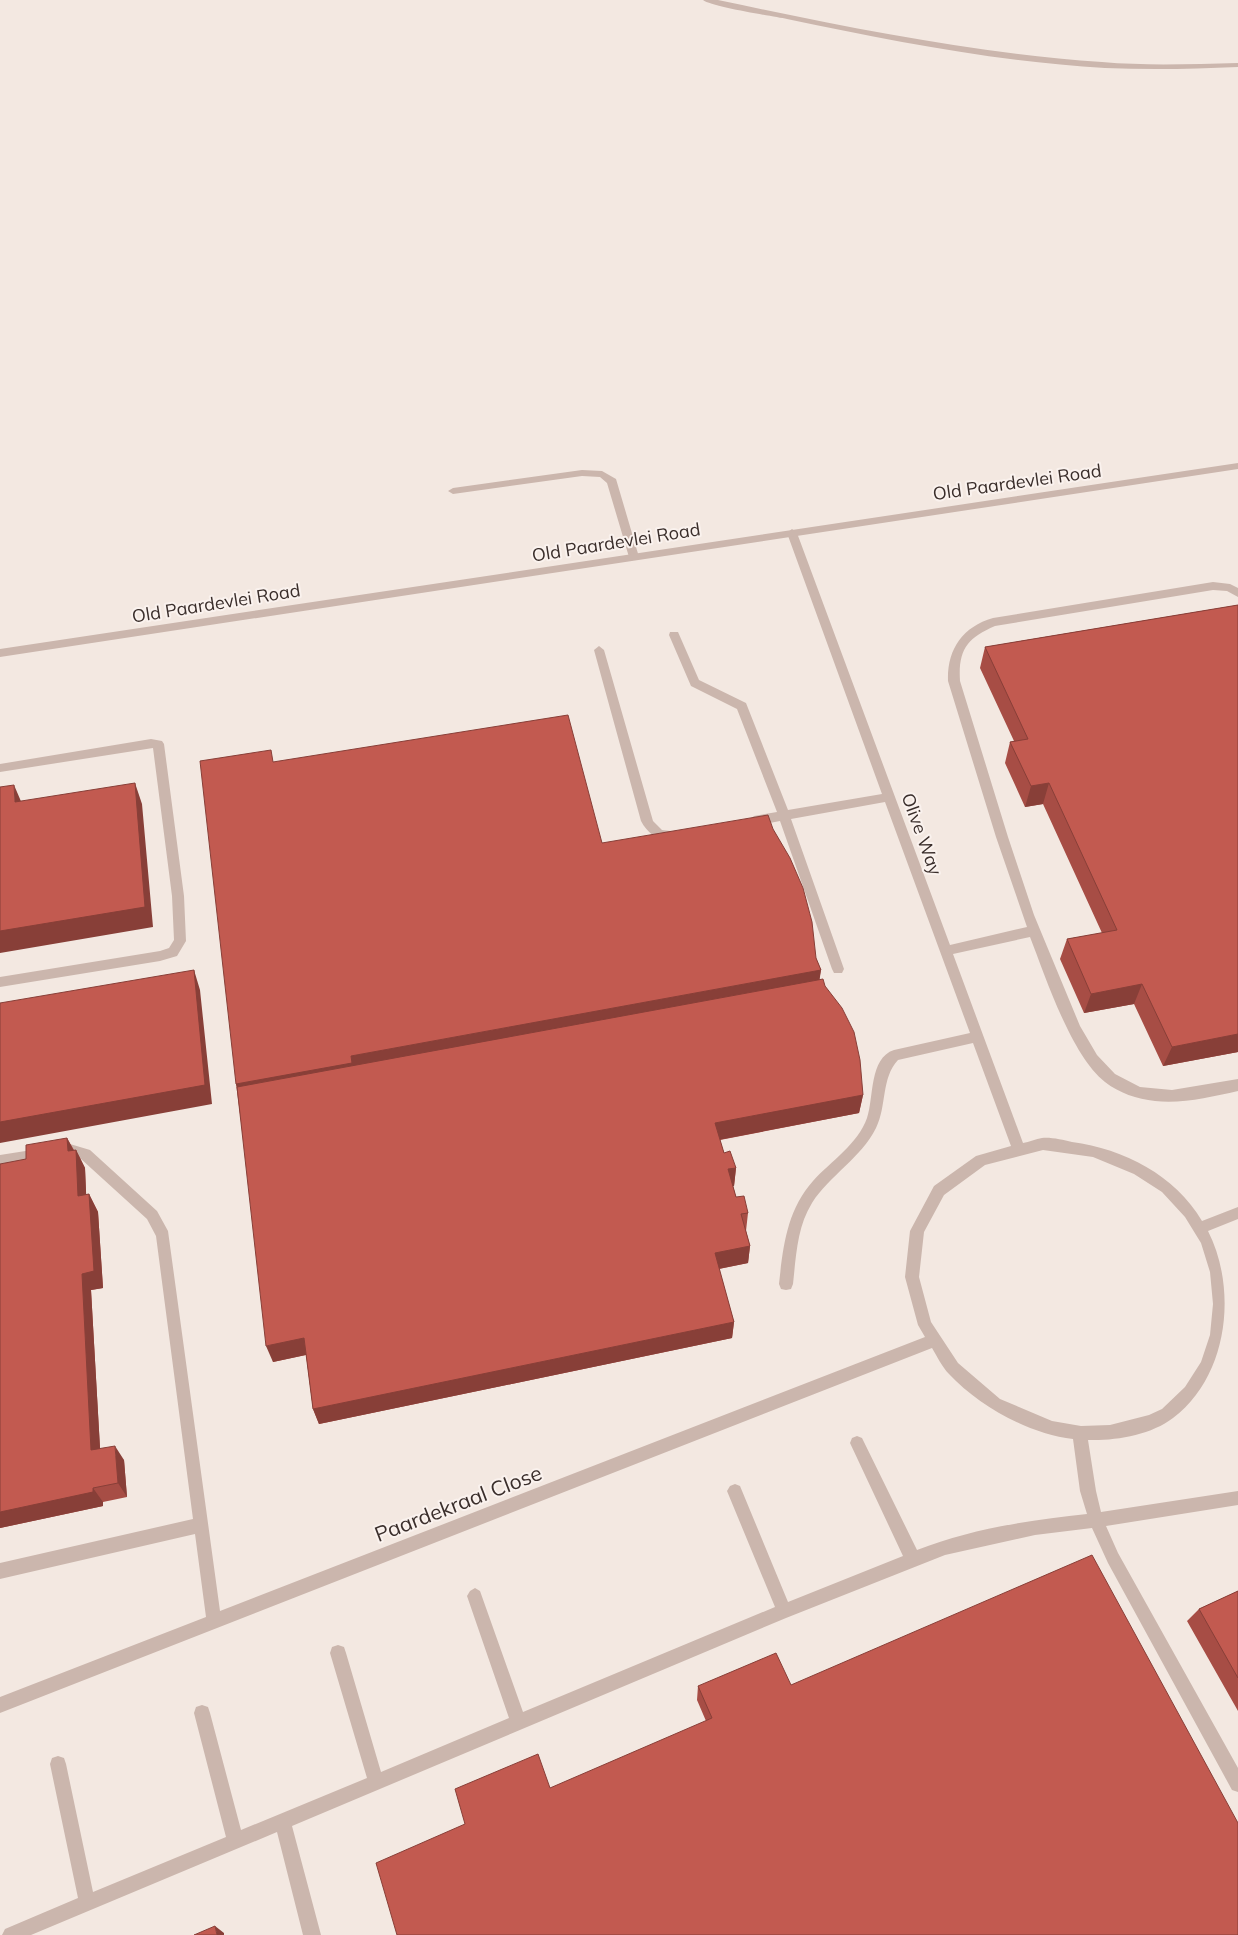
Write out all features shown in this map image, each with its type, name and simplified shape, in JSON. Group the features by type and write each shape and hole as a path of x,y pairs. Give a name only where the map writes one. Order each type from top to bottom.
{"street":[{"path":"707,0 846,29 946,47 1029,58 1132,68 1184,69 1238,65"},
{"name":"Old Paardevlei Road","path":"0,653 1238,466"},
{"path":"453,491 582,473 602,474 612,481 634,557"},
{"name":"Olive Way","path":"792,533 1018,1147"},
{"path":"1238,593 1230,588 1213,586 993,622 975,629 963,639 956,654 954,681 1033,931 1079,1037 1092,1057 1110,1078 1140,1093 1182,1096 1238,1085"},
{"path":"674,635 695,683 742,706 784,816 838,969"},
{"path":"599,650 649,826 655,833 664,836 686,833"},
{"path":"0,768 151,743 158,744 178,896 180,940 174,952 160,956 0,982"},
{"path":"745,823 889,797"},
{"path":"946,951 1033,931"},
{"path":"786,1284 792,1232 801,1209 818,1187 860,1142 871,1126 877,1110 880,1077 885,1063 894,1055 978,1038"},
{"path":"1043,1144 1095,1151 1120,1160 1144,1172 1186,1206 1202,1227 1216,1253 1225,1281 1228,1310 1225,1337 1216,1363 1201,1387 1180,1406 1155,1421 1126,1430 1094,1434 1062,1431 1031,1423 1000,1409 973,1390 950,1367 932,1342 919,1314 913,1285 912,1257 918,1230 929,1205 946,1185 967,1167 992,1155 1018,1147 1043,1144"},
{"path":"0,1161 70,1150 85,1154 143,1205 158,1223 163,1235 214,1621"},
{"path":"1202,1227 1238,1214"},
{"name":"Paardekraal Close","path":"0,1705 932,1342"},
{"path":"1080,1433 1088,1491 1096,1520 1113,1558 1238,1784"},
{"path":"857,1443 913,1559"},
{"path":"734,1491 784,1611"},
{"path":"11,1935 784,1611 945,1547 1035,1527 1096,1520 1238,1498"},
{"path":"0,1572 202,1526"},
{"path":"475,1596 518,1722"},
{"path":"338,1653 376,1782"},
{"path":"202,1713 234,1841"},
{"path":"58,1764 87,1902"},
{"path":"282,1820 312,1935"}],"building":[{"path":"1238,605 1238,1034 1172,1047 1142,984 1091,994 1067,939 1117,930 1049,783 1031,786 1010,742 1028,739 985,647"},
{"path":"568,715 602,843 768,815 773,829 790,858 803,888 812,922 816,958 821,970 351,1056 352,1063 236,1084 200,761 271,750 273,762"},
{"path":"135,783 145,907 0,931 0,787 14,785 15,802"},
{"path":"194,970 205,1085 0,1122 0,1003"},
{"path":"823,979 825,986 842,1008 854,1032 860,1060 863,1095 715,1123 724,1153 730,1151 736,1168 728,1169 736,1197 744,1196 748,1213 741,1214 750,1246 715,1253 734,1322 313,1409 304,1338 266,1346 237,1087"},
{"path":"67,1138 68,1151 76,1150 78,1196 89,1194 94,1271 82,1274 91,1450 115,1446 118,1483 93,1488 93,1492 0,1512 0,1164 26,1159 26,1145"},
{"path":"1092,1555 1238,1823 1238,1935 397,1935 376,1863 465,1824 455,1789 538,1754 550,1788 712,1718 698,1686 776,1653 791,1685"},
{"path":"1238,1591 1238,1678 1199,1609"},
{"path":"215,1926 217,1935 194,1935"}]}
